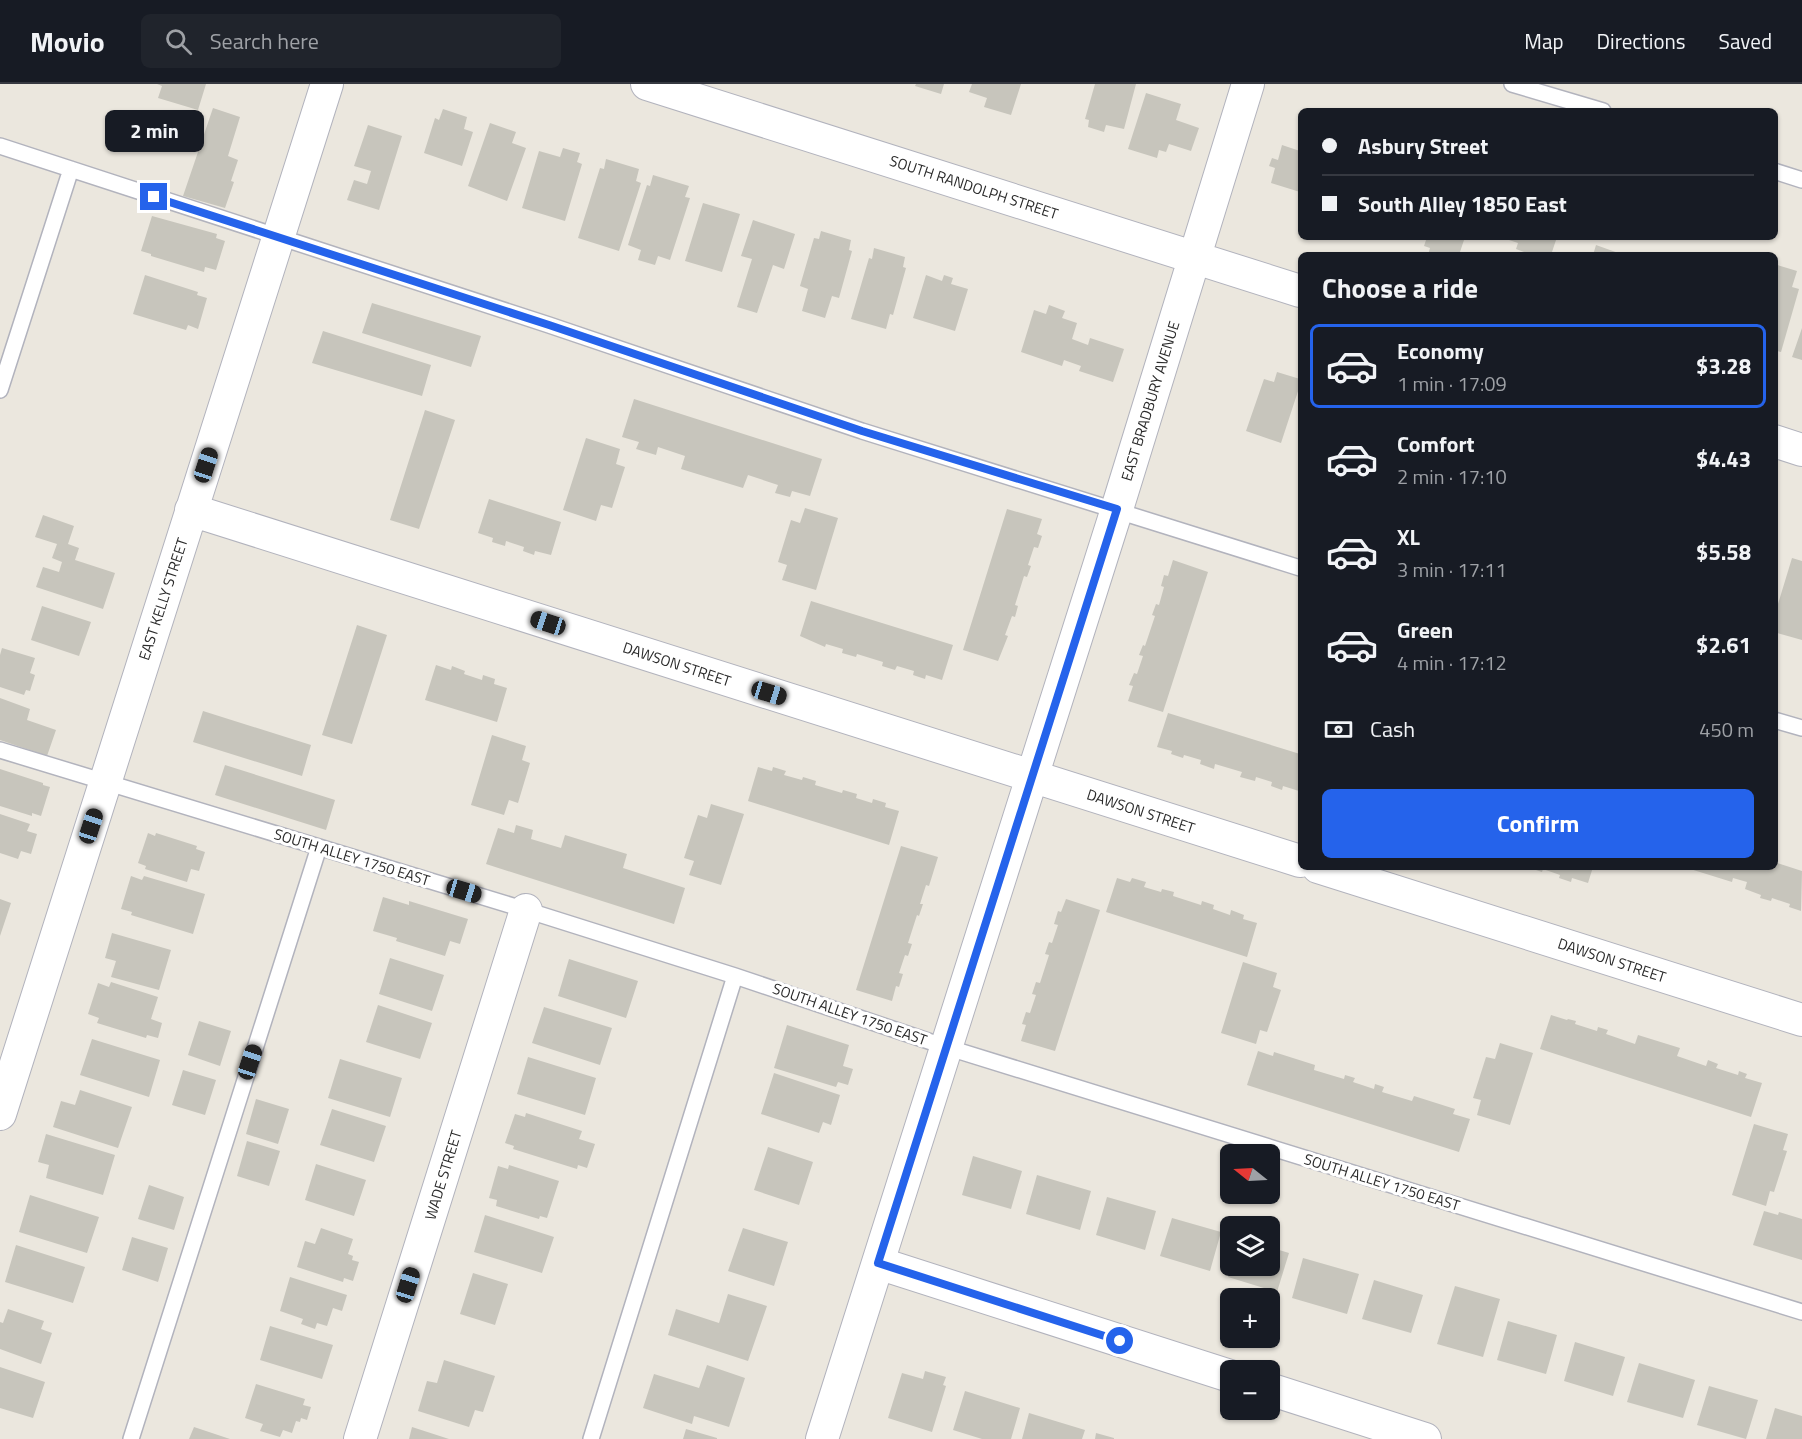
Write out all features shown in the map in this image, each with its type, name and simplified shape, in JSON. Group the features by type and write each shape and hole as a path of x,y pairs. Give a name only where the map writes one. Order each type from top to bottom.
{"street":[{"name":"EAST KELLY STREET","path":"0,1114 327,84"},
{"name":"SOUTH RANDOLPH STREET","path":"647,84 1298,290"},
{"name":"EAST BRADBURY AVENUE","path":"822,1439 1117,509 1248,84"},
{"path":"1778,442 1802,450"},
{"name":"DAWSON STREET","path":"191,510 1298,860"},
{"name":"DAWSON STREET","path":"1327,870 1802,1020"},
{"name":"WADE STREET","path":"360,1439 526,910"},
{"path":"878,1263 1220,1373"},
{"path":"1280,1393 1425,1439"}],"lane":[{"path":"1512,84 1594,108"},
{"path":"0,146 862,431 1298,567"},
{"path":"0,390 71,169"},
{"path":"1778,172 1802,180"},
{"path":"1778,721 1802,728"},
{"name":"SOUTH ALLEY 1750 EAST","path":"0,750 526,910 735,976 946,1047 1802,1312"},
{"path":"131,1439 319,847"},
{"path":"591,1439 735,976"}],"building":[{"path":"157,84 206,84 198,110 158,98 162,86"},
{"path":"916,84 944,84 941,94 915,86"},
{"path":"972,84 1021,84 1011,115 984,107 987,98 969,92"},
{"path":"1095,84 1136,84 1124,129 1106,125 1104,132 1088,127 1089,120 1085,119"},
{"path":"1146,93 1181,104 1176,120 1199,128 1191,151 1169,144 1166,152 1159,150 1157,158 1128,149"},
{"path":"213,108 240,117 228,156 238,160 231,181 234,182 225,208 183,196"},
{"path":"443,109 467,117 464,129 473,132 462,166 424,153 435,118 439,120"},
{"path":"490,123 516,132 512,143 526,148 507,201 468,186"},
{"path":"368,125 402,136 379,210 347,200 354,180 367,184 371,171 354,166"},
{"path":"1282,145 1298,150 1298,191 1271,183 1275,168 1269,166 1272,158 1278,160"},
{"path":"563,148 580,153 577,162 582,164 565,221 522,208 539,151 560,157"},
{"path":"606,159 639,169 636,181 641,183 619,251 578,238 600,168 604,169"},
{"path":"653,175 689,186 685,197 690,198 670,260 658,256 655,265 638,260 641,250 628,245 647,185 650,186"},
{"path":"703,203 740,214 722,272 685,261"},
{"path":"152,216 217,234 216,238 225,241 216,270 205,267 204,272 141,251"},
{"path":"753,220 795,234 784,269 773,265 757,313 737,307 752,259 741,256"},
{"path":"821,231 851,240 849,250 852,251 839,298 832,296 825,318 802,311 808,289 800,286 814,238 819,239"},
{"path":"1426,240 1464,240 1460,252 1429,252 1430,248 1424,246"},
{"path":"1509,240 1556,240 1552,252 1524,252 1516,249 1518,243"},
{"path":"1596,245 1616,252 1594,252"},
{"path":"874,248 905,257 903,267 906,268 893,315 890,314 886,329 851,319"},
{"path":"1778,265 1797,271 1792,287 1799,289 1781,352 1778,351"},
{"path":"145,275 198,292 197,295 207,298 198,329 188,325 186,330 133,314"},
{"path":"926,275 942,281 944,275 953,278 951,284 968,289 955,331 913,318"},
{"path":"372,303 481,336 471,367 362,333"},
{"path":"1049,305 1065,311 1062,318 1077,323 1072,339 1088,345 1090,338 1124,349 1113,382 1079,371 1081,366 1064,360 1062,366 1021,352 1034,310 1046,314"},
{"path":"1802,328 1802,360 1792,357"},
{"path":"323,331 431,365 422,396 312,363"},
{"path":"1277,372 1298,378 1298,391 1281,443 1246,431 1264,379 1274,382"},
{"path":"634,399 822,459 810,496 792,491 790,497 775,493 778,485 748,475 743,488 681,469 685,456 658,447 656,455 636,449 639,442 622,437"},
{"path":"425,410 455,420 419,529 390,520"},
{"path":"586,438 620,449 616,464 625,467 612,508 601,505 596,521 563,510"},
{"path":"489,499 561,522 551,555 535,551 534,555 523,551 524,547 506,541 505,546 492,542 493,538 478,533"},
{"path":"805,508 838,518 816,590 782,580 787,565 778,562 791,520 800,523"},
{"path":"1007,509 1042,519 1037,534 1042,536 1038,548 1034,547 1028,565 1031,566 1027,577 1024,576 1015,605 1018,606 1015,617 1012,616 1005,635 1008,636 998,661 963,650"},
{"path":"43,515 74,526 68,544 79,548 75,560 115,573 103,609 36,587 43,567 59,572 62,562 52,558 57,544 35,537"},
{"path":"1792,558 1802,561 1802,640 1778,633 1778,604"},
{"path":"1173,560 1208,572 1163,712 1128,701 1133,686 1129,685 1134,673 1137,674 1143,656 1139,655 1143,645 1145,646 1155,616 1152,615 1156,604 1159,605 1164,587 1161,586 1164,575 1168,576"},
{"path":"811,601 953,645 942,680 926,675 925,679 913,675 914,671 897,666 895,670 882,666 883,662 857,654 856,657 842,653 843,649 826,644 825,647 800,636"},
{"path":"42,606 91,622 79,656 31,640"},
{"path":"357,625 387,635 352,744 322,735"},
{"path":"2,648 35,658 30,673 35,675 30,691 26,690 24,695 0,687"},
{"path":"436,665 451,670 452,666 465,671 464,674 482,680 483,675 495,679 494,684 507,688 497,722 425,700"},
{"path":"0,698 30,709 27,720 56,730 47,756 0,740"},
{"path":"203,711 311,745 302,776 193,742"},
{"path":"1168,713 1298,753 1298,791 1283,786 1282,790 1271,786 1272,782 1256,777 1255,781 1240,777 1242,772 1215,764 1214,769 1200,764 1201,760 1184,755 1183,758 1171,754 1172,751 1157,747"},
{"path":"492,735 526,746 522,760 530,763 518,803 509,800 504,815 471,805"},
{"path":"225,765 335,800 326,830 215,795"},
{"path":"758,767 772,771 773,767 786,771 784,775 816,781 815,785 842,793 843,790 857,794 856,798 872,803 873,799 886,803 885,807 899,811 889,845 748,801"},
{"path":"0,769 50,787 41,816 32,813 32,816 0,806"},
{"path":"711,804 744,814 721,885 689,875 694,861 684,858 698,815 707,818"},
{"path":"0,814 30,824 27,831 37,834 31,854 21,851 18,859 0,853"},
{"path":"516,825 533,830 531,839 561,848 565,835 627,854 623,868 685,888 674,924 486,864 498,828 514,833"},
{"path":"148,833 155,836 156,833 197,846 196,849 205,852 199,871 191,869 187,882 145,869 146,866 138,863"},
{"path":"901,846 938,857 929,886 926,885 920,904 923,904 908,943 912,944 908,956 905,955 899,973 903,974 899,987 896,986 892,1001 856,990"},
{"path":"1778,863 1802,871 1801,911 1789,907 1790,904 1772,898 1771,901 1760,898 1761,895 1745,889 1747,882 1733,878 1732,882 1693,870 1778,870"},
{"path":"1546,870 1592,870 1588,883 1572,878 1571,882 1559,878 1560,875"},
{"path":"131,876 142,880 144,876 205,894 193,934 131,915 132,912 121,909"},
{"path":"1117,878 1130,882 1132,878 1146,882 1144,887 1161,892 1162,889 1174,892 1173,896 1201,905 1202,901 1214,905 1213,909 1230,915 1231,910 1244,915 1243,919 1257,923 1247,957 1106,912"},
{"path":"383,897 409,905 409,901 468,919 460,944 450,941 445,956 396,941 397,938 373,931"},
{"path":"0,899 11,903 0,936"},
{"path":"1066,899 1100,910 1055,1051 1021,1041 1026,1025 1022,1024 1026,1012 1030,1013 1036,995 1032,994 1036,982 1040,983 1049,955 1045,954 1049,942 1052,943 1058,925 1054,924 1058,911 1061,912"},
{"path":"112,933 171,950 159,990 111,977 116,961 105,958"},
{"path":"390,958 444,975 432,1011 379,994"},
{"path":"569,959 638,981 626,1018 558,996"},
{"path":"1243,962 1277,973 1273,987 1281,990 1267,1032 1260,1030 1256,1044 1221,1033"},
{"path":"111,982 158,997 151,1019 162,1023 158,1038 147,1035 146,1038 97,1023 99,1018 88,1014 98,983 109,987"},
{"path":"378,1005 432,1023 420,1059 366,1042"},
{"path":"544,1007 612,1028 600,1065 532,1043"},
{"path":"1551,1015 1576,1021 1575,1024 1597,1031 1598,1027 1608,1030 1606,1034 1635,1044 1638,1035 1680,1048 1677,1056 1706,1066 1708,1060 1718,1064 1716,1068 1738,1075 1739,1071 1747,1074 1745,1078 1762,1083 1751,1117 1540,1049"},
{"path":"199,1021 231,1031 220,1066 188,1055"},
{"path":"787,1025 849,1045 843,1066 853,1069 848,1085 838,1082 836,1087 774,1068"},
{"path":"92,1039 160,1060 149,1097 80,1075"},
{"path":"1500,1043 1533,1053 1510,1125 1477,1115 1481,1100 1473,1098 1486,1057 1495,1059"},
{"path":"1258,1051 1273,1056 1274,1052 1315,1065 1314,1070 1344,1079 1345,1075 1355,1078 1353,1082 1374,1089 1375,1084 1384,1087 1382,1092 1412,1101 1414,1096 1455,1109 1453,1114 1470,1119 1459,1152 1247,1085"},
{"path":"528,1057 596,1078 585,1115 517,1094"},
{"path":"340,1059 402,1078 390,1117 328,1098"},
{"path":"183,1070 216,1080 205,1115 172,1105"},
{"path":"774,1073 840,1095 831,1125 823,1122 819,1133 761,1114"},
{"path":"80,1090 132,1107 118,1148 53,1127 61,1101 75,1105"},
{"path":"256,1099 289,1109 278,1144 246,1134"},
{"path":"332,1109 386,1126 374,1162 320,1145"},
{"path":"526,1113 582,1131 579,1139 595,1144 587,1168 578,1165 577,1169 513,1149 514,1146 505,1143 515,1114 525,1117"},
{"path":"1754,1124 1788,1134 1783,1150 1787,1151 1774,1192 1770,1191 1766,1206 1732,1195"},
{"path":"46,1134 115,1155 103,1195 46,1178 49,1165 38,1162"},
{"path":"247,1141 280,1151 269,1186 237,1176"},
{"path":"768,1147 813,1162 799,1205 754,1190"},
{"path":"973,1156 1022,1171 1011,1209 962,1195"},
{"path":"316,1164 366,1180 354,1216 305,1200"},
{"path":"509,1165 559,1181 547,1218 540,1216 539,1219 496,1206 497,1200 489,1198 498,1166 508,1169"},
{"path":"1037,1175 1091,1191 1080,1230 1026,1214"},
{"path":"149,1185 184,1197 174,1230 138,1219"},
{"path":"30,1195 99,1217 87,1253 19,1232"},
{"path":"1107,1197 1156,1211 1145,1250 1096,1235"},
{"path":"1764,1211 1778,1215 1779,1212 1802,1219 1802,1260 1753,1245"},
{"path":"485,1215 554,1237 542,1273 474,1252"},
{"path":"1172,1218 1220,1232 1210,1271 1160,1256"},
{"path":"321,1228 353,1239 348,1254 353,1256 352,1260 359,1262 353,1281 344,1278 343,1282 297,1267 305,1241 315,1244"},
{"path":"743,1228 788,1242 774,1286 728,1271"},
{"path":"132,1237 168,1248 158,1282 122,1270"},
{"path":"16,1245 85,1267 73,1303 5,1282"},
{"path":"1280,1250 1289,1253 1278,1288 1264,1288 1228,1277 1280,1276"},
{"path":"1303,1258 1359,1274 1347,1314 1292,1298"},
{"path":"473,1273 508,1284 495,1325 460,1314"},
{"path":"290,1277 347,1295 342,1311 333,1308 327,1326 317,1323 315,1329 301,1324 303,1319 280,1311"},
{"path":"1374,1280 1423,1295 1411,1333 1362,1319"},
{"path":"1455,1286 1500,1299 1483,1357 1437,1344"},
{"path":"728,1294 767,1306 748,1361 668,1335 676,1309 719,1323"},
{"path":"8,1309 44,1321 41,1329 52,1333 41,1364 0,1349 0,1322 3,1323"},
{"path":"1508,1321 1557,1335 1546,1374 1497,1360"},
{"path":"270,1326 333,1345 322,1379 260,1360"},
{"path":"1575,1342 1625,1357 1613,1396 1564,1381"},
{"path":"444,1360 495,1376 483,1412 475,1410 469,1427 418,1411 427,1381 437,1383"},
{"path":"1639,1363 1695,1380 1683,1418 1627,1402"},
{"path":"707,1365 745,1378 729,1427 694,1416 692,1424 643,1408 654,1374 699,1388"},
{"path":"0,1367 45,1382 33,1418 0,1408"},
{"path":"925,1371 946,1377 943,1385 946,1386 932,1432 888,1418 902,1373 923,1379"},
{"path":"256,1384 305,1399 303,1405 311,1407 307,1420 301,1418 300,1422 296,1421 292,1433 283,1430 280,1437 260,1431 263,1424 245,1418"},
{"path":"1709,1386 1758,1400 1746,1439 1697,1425"},
{"path":"965,1391 1020,1408 1011,1439 982,1439 953,1430"},
{"path":"1775,1408 1802,1416 1802,1439 1766,1439"},
{"path":"1029,1413 1085,1430 1082,1439 1022,1439"},
{"path":"194,1427 230,1439 189,1439"},
{"path":"412,1427 449,1439 409,1439"},
{"path":"686,1429 717,1438 717,1439 683,1439"},
{"path":"1096,1433 1114,1438 1114,1439 1095,1439"}],"route":[{"path":"154,197 549,325 862,431 1117,509 878,1263 1120,1341"}]}
